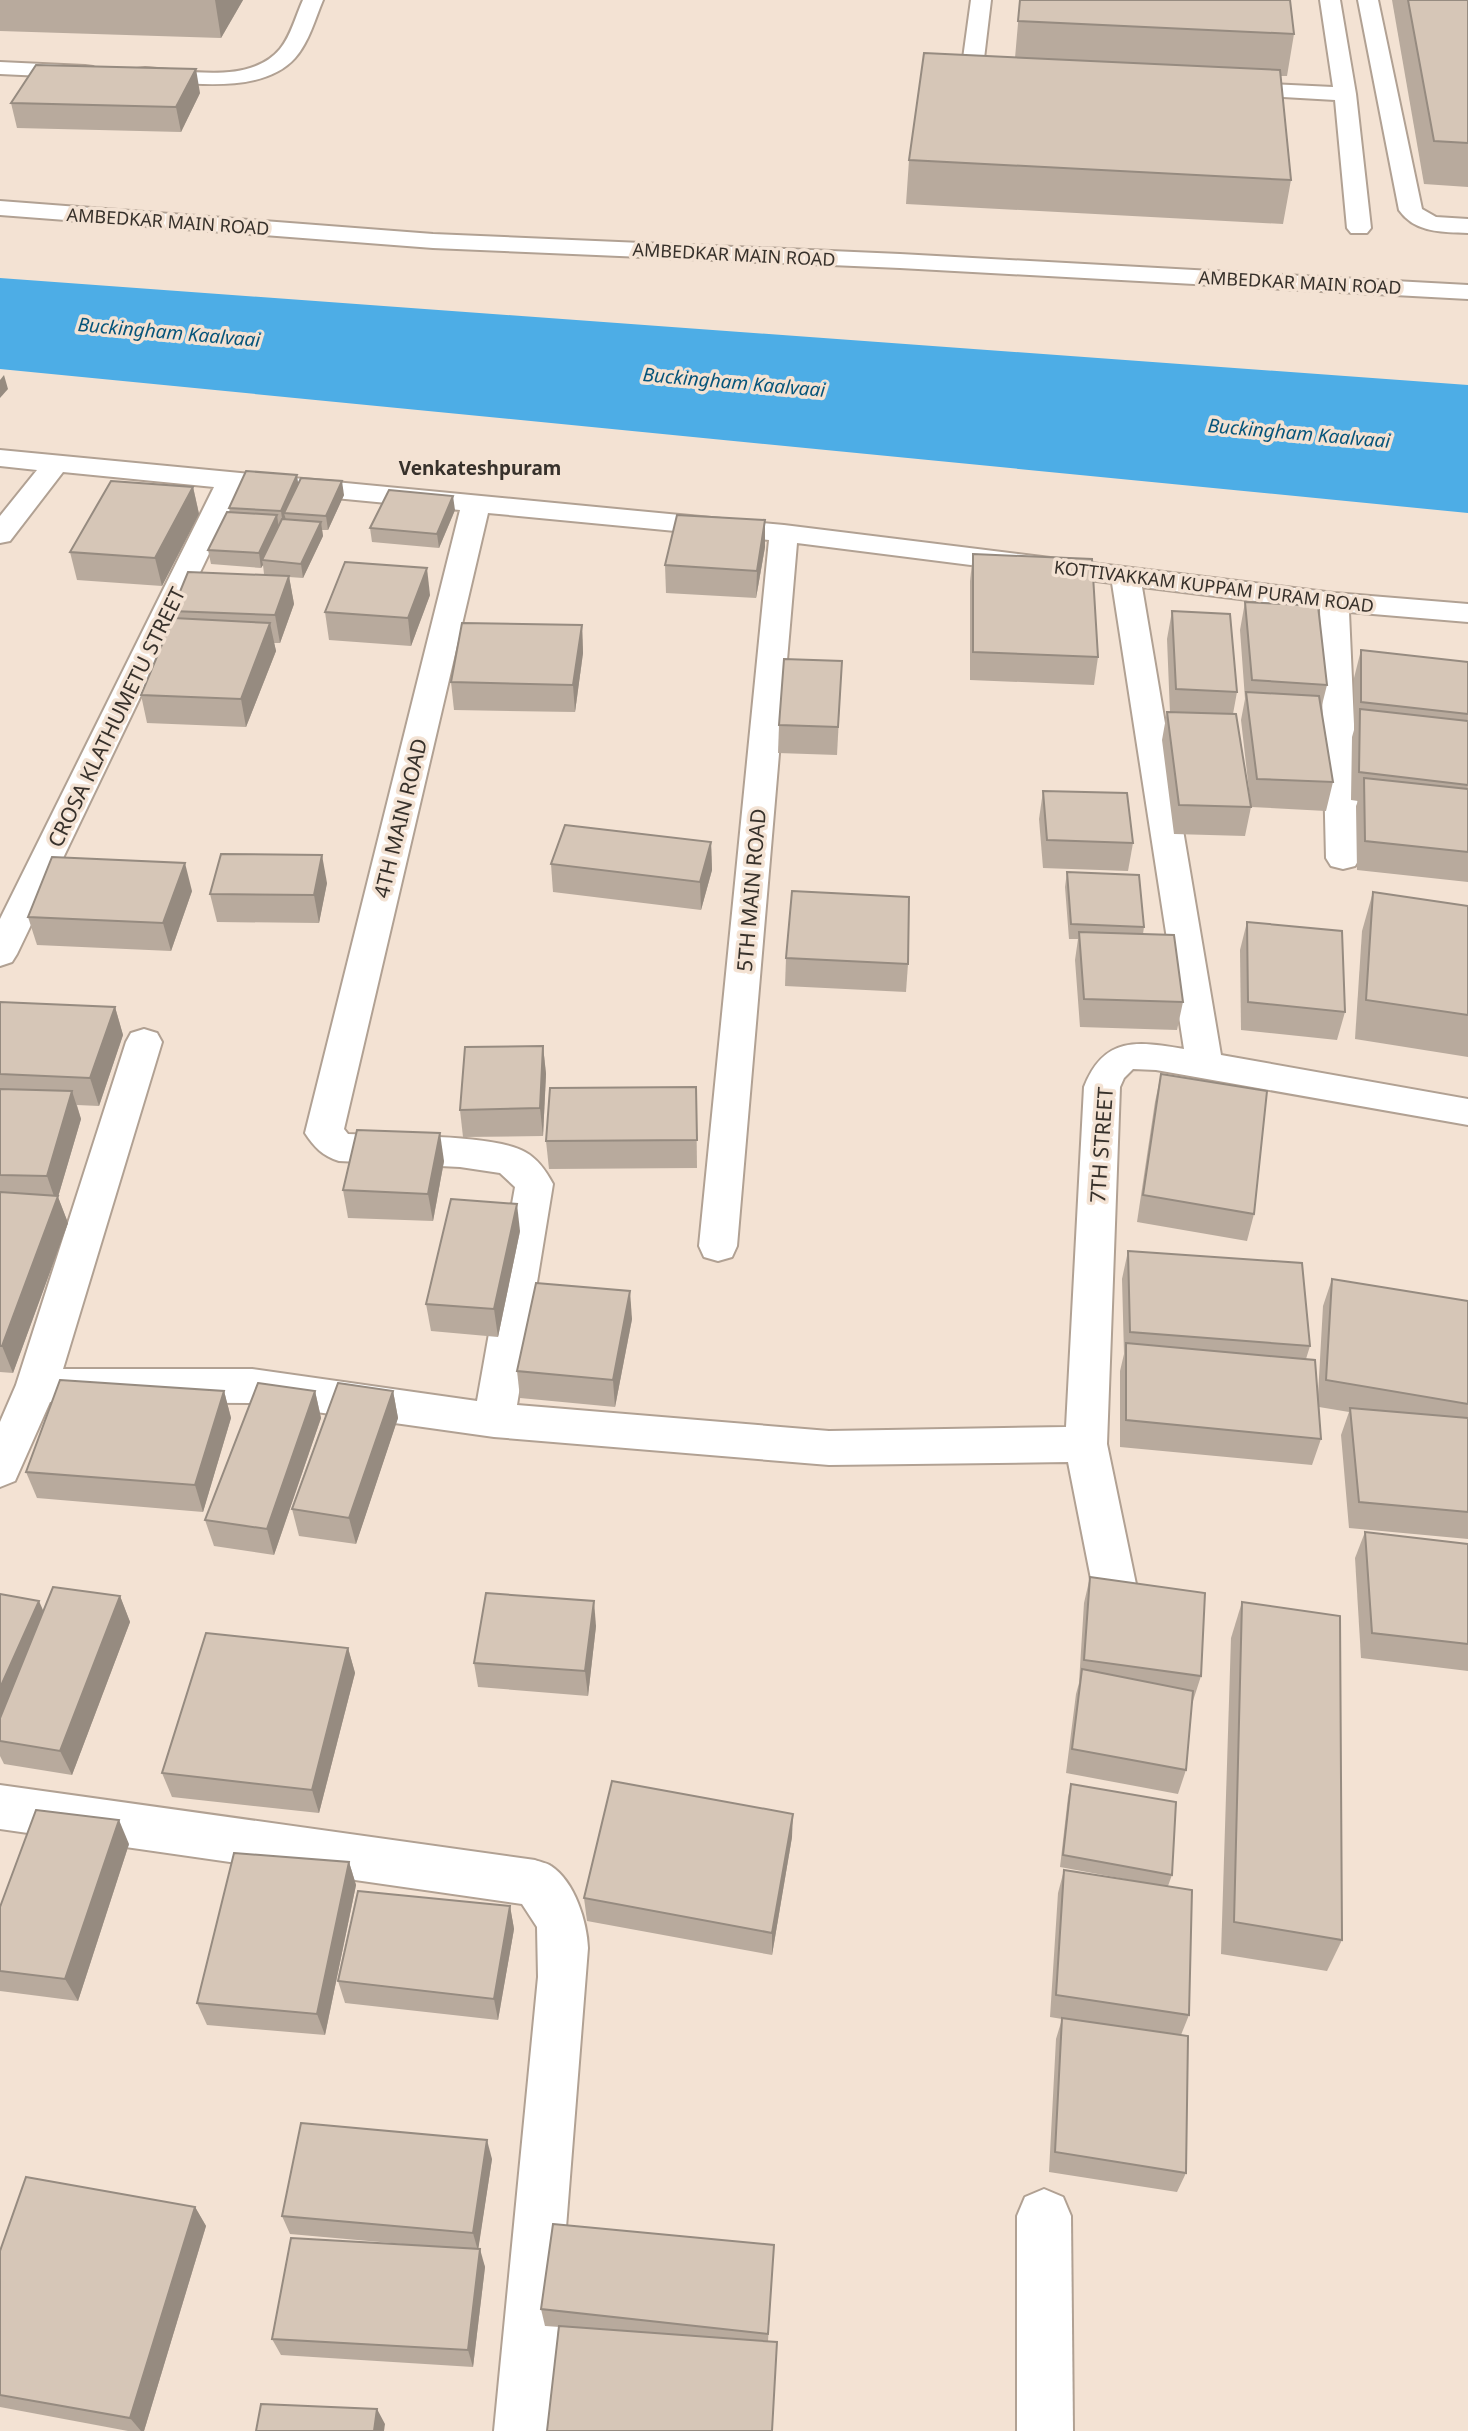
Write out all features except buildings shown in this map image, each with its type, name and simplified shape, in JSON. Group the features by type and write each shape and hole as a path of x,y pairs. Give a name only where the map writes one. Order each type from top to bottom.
{"street":[{"path":"0,68 232,78 265,69 286,54 313,0"},
{"path":"981,0 972,73 1027,76"},
{"path":"1330,0 1345,94 1359,228"},
{"path":"1368,0 1411,210 1416,217 1427,223 1468,226"},
{"path":"1207,86 1345,94"},
{"name":"AMBEDKAR MAIN ROAD","path":"0,208 433,241 900,261 1468,292"},
{"name":"KOTTIVAKKAM KUPPAM PURAM ROAD","path":"0,458 784,533 1334,602 1468,613"},
{"path":"0,535 57,462"},
{"name":"CROSA KLATHUMETU STREET","path":"0,954 231,479"},
{"name":"4TH MAIN ROAD","path":"477,503 324,1133 339,1147 460,1153 509,1160 522,1168 534,1184 494,1420"},
{"name":"5TH MAIN ROAD","path":"718,1246 784,533"},
{"path":"1126,577 1204,1064"},
{"path":"1334,602 1343,858"},
{"path":"0,1469 37,1385 144,1042"},
{"name":"7TH STREET","path":"1115,1588 1086,1444 1102,1087 1108,1069 1121,1059 1134,1055 1204,1064 1468,1112"},
{"path":"37,1385 253,1385 494,1420 829,1447 1086,1444"},
{"path":"0,1807 535,1883 553,1903 564,1930 563,1977 522,2431"},
{"path":"1044,2216 1045,2431"}],"water":[{"name":"Buckingham Kaalvaai","path":"0,278 1468,385 1468,513 0,369"}],"district":[{"name":"Venkateshpuram","path":"480,468"}]}
